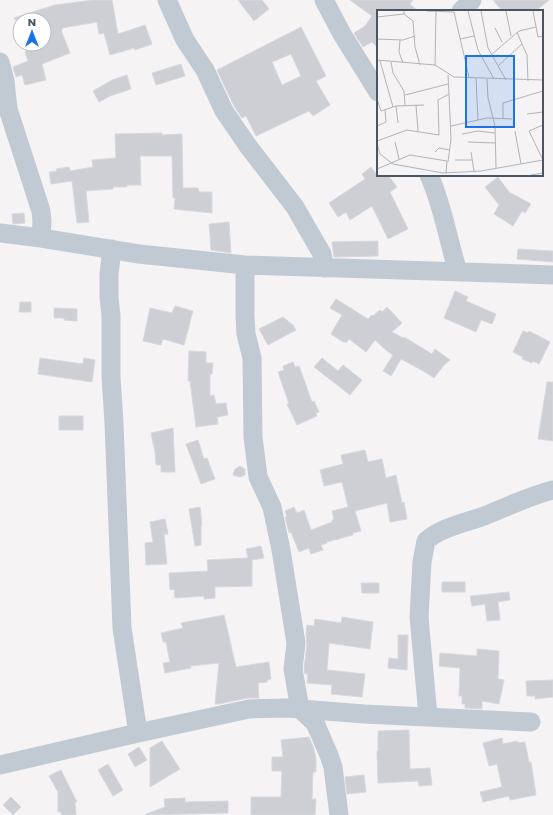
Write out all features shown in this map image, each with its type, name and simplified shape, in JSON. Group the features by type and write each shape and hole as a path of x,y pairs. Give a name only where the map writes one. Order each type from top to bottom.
{"street":[{"path":"324,0 342,34 377,90"},
{"path":"462,10 472,0"},
{"path":"173,3 185,40 205,70 224,110 257,159 295,207 322,254 325,268"},
{"path":"0,62 5,81 8,110 41,211 41,238"},
{"path":"429,176 440,206 458,272"},
{"path":"0,233 139,254 244,265 553,275"},
{"path":"112,249 108,298 111,315 111,376 122,628 138,733"},
{"path":"244,265 244,316 246,334 252,358 253,437 258,477 272,507 281,550 296,643 293,669 300,709 315,723 330,755 334,774 338,815"},
{"path":"428,716 419,617 422,562 426,541 438,532 485,516 540,493 553,490"},
{"path":"0,765 249,709 300,709 364,714 531,722"}],"building":[{"path":"93,0 112,0 118,34 145,25 152,44 135,50 134,48 110,55 104,33 99,34 97,22 62,28 63,29 61,30 70,53 42,64 46,80 25,85 22,75 16,77 13,67 28,61 25,52 52,52 52,12 33,12 55,5"},
{"path":"238,0 262,0 269,9 254,21"},
{"path":"350,0 413,0 410,4 417,10 377,10 377,47 372,42 363,47 354,33 365,26 372,16"},
{"path":"493,0 549,0 537,10 501,10"},
{"path":"301,27 326,76 316,81 330,105 313,116 309,111 256,136 246,116 242,118 234,106 217,70","holes":["291,54 301,76 282,85 272,62"]},
{"path":"181,64 185,76 156,85 152,73"},
{"path":"127,75 131,89 110,96 99,102 93,91 112,80"},
{"path":"162,133 162,135 182,134 183,188 198,188 199,192 212,192 212,213 174,209 175,198 173,198 172,156 140,156 141,185 127,185 127,187 113,187 113,189 86,191 89,222 77,223 72,181 51,184 49,172 57,171 56,169 69,167 70,171 93,167 92,160 116,158 115,134"},
{"path":"371,167 377,176 389,176 397,187 390,192 408,229 388,239 372,206 350,220 346,212 338,217 329,203 365,179 362,174"},
{"path":"498,177 509,192 531,204 525,213 522,211 513,226 494,214 499,205 485,187"},
{"path":"24,213 25,223 13,224 12,214"},
{"path":"229,222 231,253 211,250 209,224"},
{"path":"378,241 378,256 334,257 332,242"},
{"path":"518,249 553,251 553,262 517,259"},
{"path":"455,291 468,297 466,301 496,314 492,324 481,320 476,332 444,318"},
{"path":"336,299 368,319 380,310 382,312 387,307 402,323 392,332 403,338 404,337 432,354 435,349 450,360 434,378 401,359 391,376 383,371 393,355 375,340 366,352 349,339 347,342 343,342 331,334 342,315 330,308"},
{"path":"20,302 31,302 31,312 19,312"},
{"path":"175,306 193,311 184,345 163,339 161,345 143,341 150,308 172,313"},
{"path":"54,308 77,309 77,321 64,320 64,318 54,318"},
{"path":"283,317 293,325 296,330 268,345 259,329"},
{"path":"523,331 528,333 529,331 550,342 539,364 522,359 523,357 513,352"},
{"path":"189,351 206,352 206,363 213,363 212,374 210,374 210,396 214,395 216,404 226,403 228,415 217,417 218,424 196,427 190,381 188,381"},
{"path":"40,358 83,364 84,358 95,360 92,382 38,374"},
{"path":"322,358 338,371 343,365 362,380 350,395 314,367"},
{"path":"293,362 295,367 299,366 312,402 314,401 319,412 316,413 317,416 297,425 287,404 289,404 278,372 284,370 283,366"},
{"path":"547,382 553,382 553,441 538,439"},
{"path":"59,416 83,416 83,430 59,430"},
{"path":"173,428 175,472 161,472 161,465 156,465 151,433"},
{"path":"198,440 204,459 207,458 215,479 201,484 186,444"},
{"path":"365,450 368,462 382,459 386,478 396,475 402,503 404,502 407,519 390,522 387,503 355,511 361,531 321,545 323,550 311,554 309,548 299,552 291,532 289,533 285,511 294,507 297,513 304,510 311,530 332,522 334,519 332,511 348,507 342,482 324,486 320,470 343,464 341,455"},
{"path":"240,466 245,469 245,475 240,477 233,475 235,469"},
{"path":"200,507 202,525 201,545 195,546 189,509"},
{"path":"165,519 168,534 164,534 167,564 146,565 145,543 153,542 150,522"},
{"path":"261,546 264,558 252,560 252,586 215,587 215,598 204,599 204,596 175,598 174,589 170,590 169,573 208,571 207,560 248,558 246,549"},
{"path":"442,582 465,582 465,592 442,592"},
{"path":"361,583 379,583 379,593 362,593"},
{"path":"509,592 510,600 498,602 500,620 487,621 485,604 472,606 470,596"},
{"path":"224,615 236,667 269,662 271,679 267,680 267,682 258,683 259,698 247,698 215,704 219,663 190,666 191,668 165,673 163,663 170,662 166,642 163,642 161,633 183,628 181,623"},
{"path":"342,617 373,622 370,649 329,643 327,670 365,674 362,697 331,694 332,685 307,683 308,674 305,674 304,669 307,644 307,625 314,626 315,619 341,623"},
{"path":"398,635 408,635 407,670 388,668 389,658 398,659"},
{"path":"477,649 499,651 498,679 504,680 499,704 482,701 482,709 465,708 465,704 462,704 462,696 459,696 460,668 439,666 440,653 477,656"},
{"path":"553,680 553,697 535,699 535,696 527,696 526,681"},
{"path":"409,730 410,769 430,768 432,785 419,786 418,781 378,783 378,731"},
{"path":"309,737 316,759 316,772 313,772 312,799 316,799 315,815 251,815 251,797 281,797 282,771 272,771 272,757 283,757 281,740"},
{"path":"502,738 503,744 517,741 518,743 525,742 529,762 531,762 536,795 510,800 509,796 483,802 480,792 502,787 497,764 489,766 483,743"},
{"path":"162,741 180,769 150,787 150,748"},
{"path":"139,747 147,760 135,767 128,754"},
{"path":"108,764 123,790 113,796 98,770"},
{"path":"61,770 77,802 75,802 76,815 61,815 61,812 58,812 58,792 49,776"},
{"path":"364,775 366,792 347,794 345,777"},
{"path":"11,797 21,807 13,815 3,805"},
{"path":"185,798 185,802 228,801 228,813 146,815 165,807 164,799"}]}
